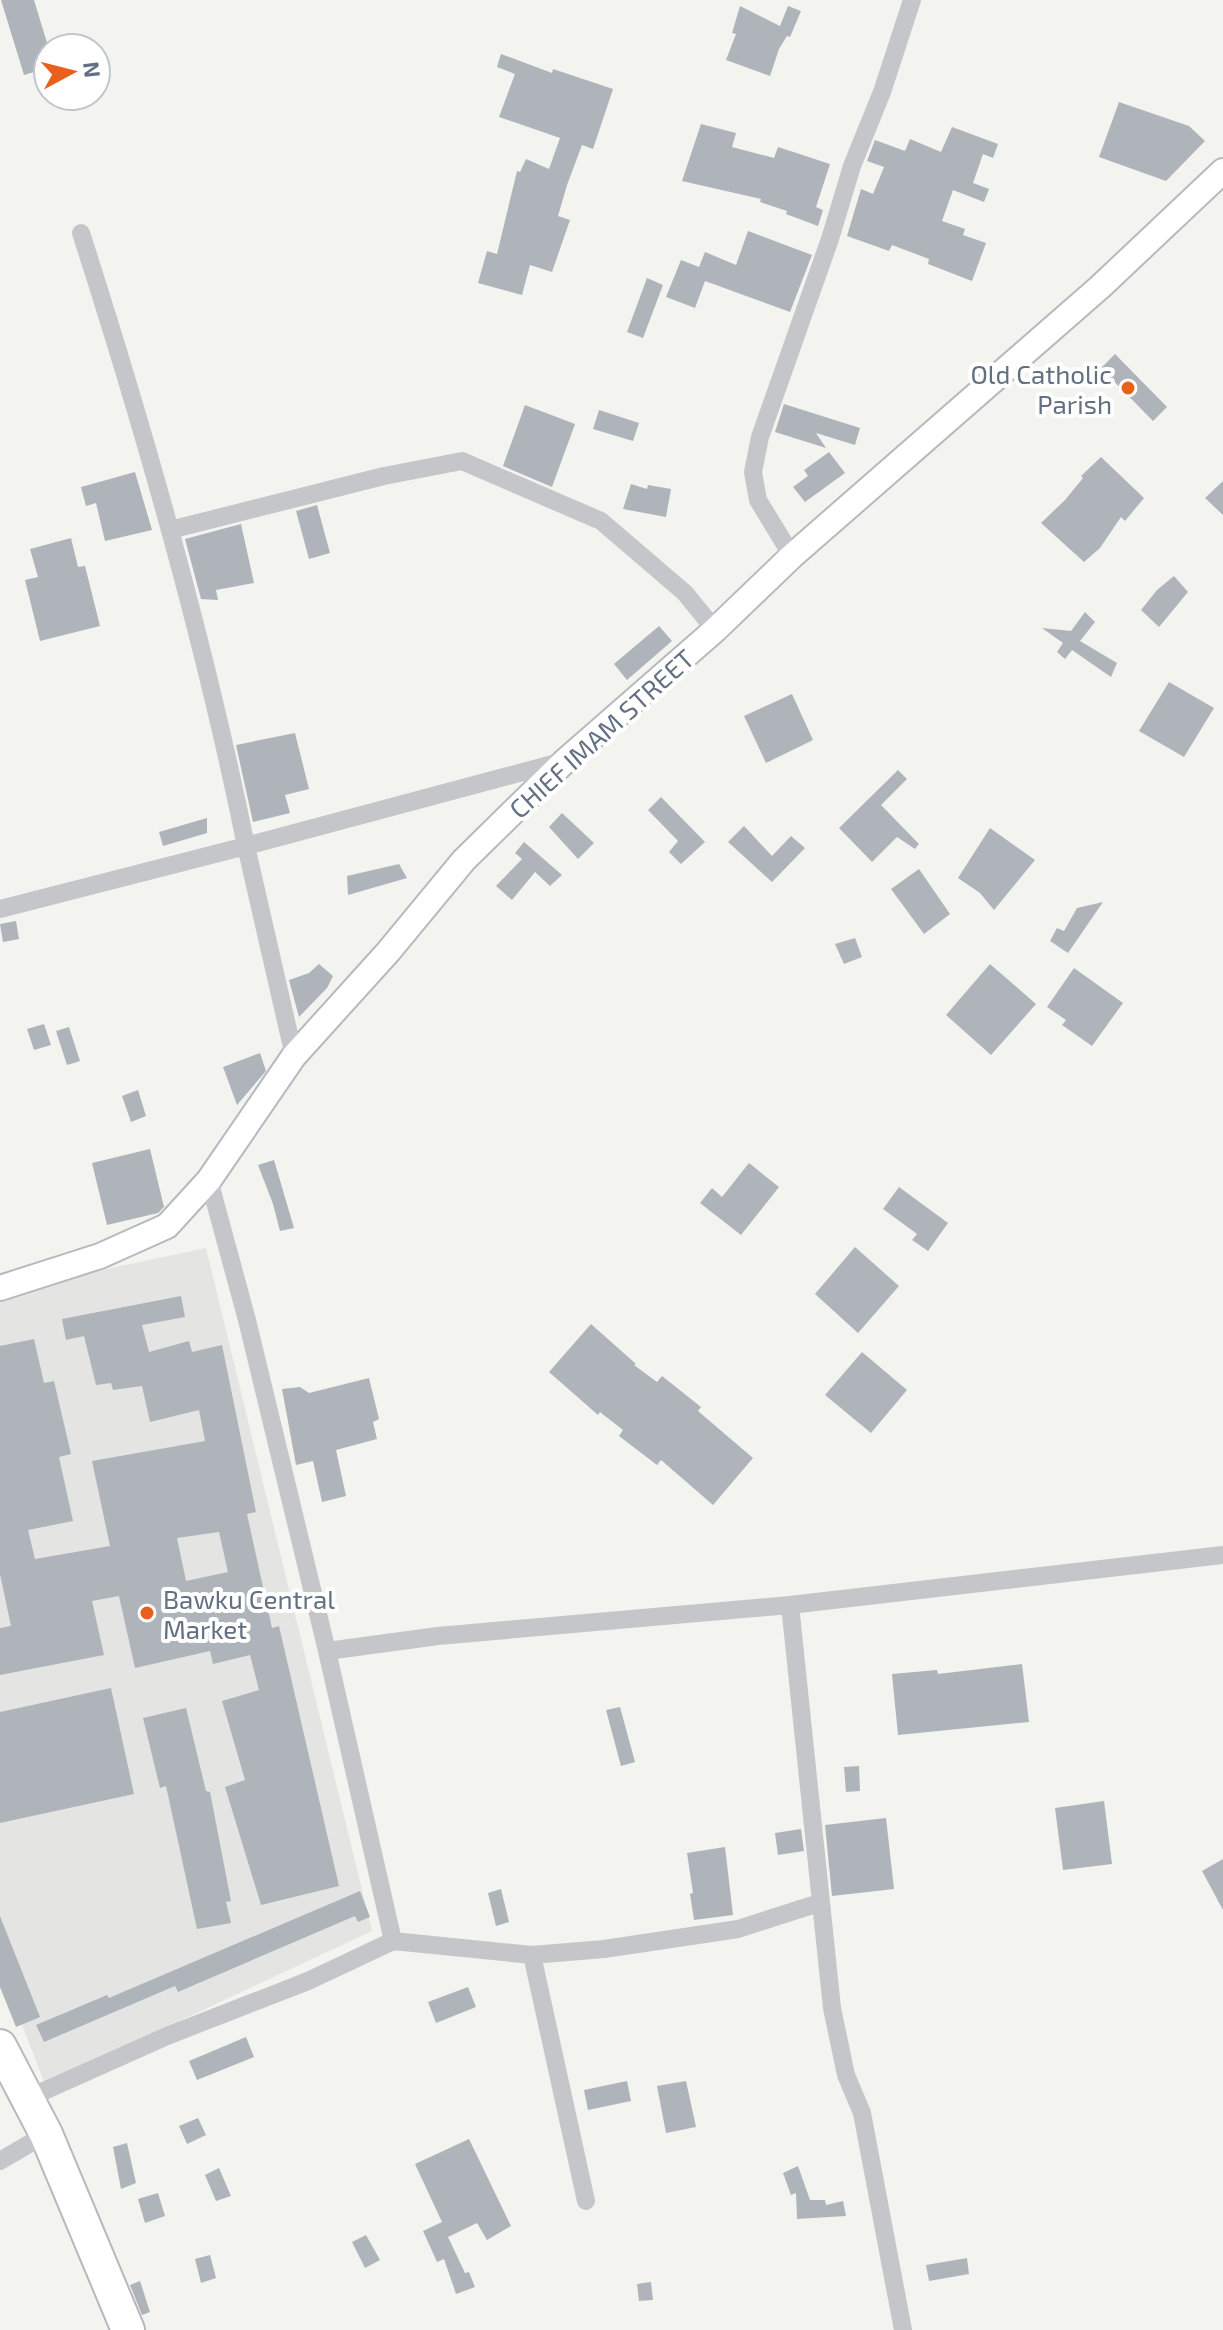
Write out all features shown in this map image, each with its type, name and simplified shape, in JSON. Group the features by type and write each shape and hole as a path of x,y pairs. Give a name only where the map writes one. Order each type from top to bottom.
{"highway":[{"path":"0,2046 46,2134 128,2330"}],"street":[{"path":"792,556 758,500 753,472 760,437 912,0"},
{"name":"CHIEF IMAM STREET","path":"0,1288 100,1256 167,1226 209,1180 294,1056 388,952 464,860 565,761 715,630 792,556 1090,296 1223,171"},
{"path":"81,233 124,365 193,607 294,1056"},
{"path":"170,530 384,476 462,461 601,521 685,593 715,630"},
{"path":"0,909 565,761"},
{"path":"209,1180 247,1320 393,1941"},
{"path":"327,1651 438,1636 790,1605 1223,1555"},
{"path":"790,1605 832,2008 846,2075 862,2113 903,2330"},
{"path":"26,2099 167,2036 308,1981 393,1941 532,1955 604,1949 738,1929 819,1903"},
{"path":"532,1955 586,2201"},
{"path":"0,2161 46,2134"}],"shaded area":[{"name":"Bawku Central Market","path":"206,1248 372,1931 45,2084 0,1969 0,1295 21,1287"}],"building":[{"path":"1,0 34,0 44,32 32,32 32,73 24,75"},
{"path":"740,6 780,26 788,6 801,11 790,37 787,36 779,49 770,76 726,60 736,34 732,33"},
{"path":"501,54 552,73 553,69 613,89 593,149 582,145 567,185 558,216 570,220 552,272 530,265 522,295 478,283 487,251 497,254 517,171 520,172 526,159 549,169 560,138 499,117 515,74 497,67"},
{"path":"1119,102 1189,126 1205,141 1166,181 1099,157"},
{"path":"701,124 736,133 732,147 774,158 778,147 830,164 816,207 823,210 818,226 760,202 761,199 682,181"},
{"path":"952,127 998,144 993,158 983,154 973,183 989,189 984,202 953,190 942,221 965,229 963,235 986,243 972,281 928,264 929,259 892,245 889,251 847,236 861,189 873,194 884,167 867,161 875,140 905,151 910,139 941,152"},
{"path":"748,231 812,255 790,312 705,281 695,308 666,297 681,260 699,267 705,252 736,265"},
{"path":"647,278 663,285 643,338 627,332"},
{"path":"1115,354 1167,407 1153,421 1101,368"},
{"path":"784,404 860,428 855,445 816,433 826,448 775,432"},
{"path":"525,405 575,424 552,487 503,466"},
{"path":"599,410 639,423 633,441 593,429"},
{"path":"829,452 845,473 805,502 793,487 808,476 804,470"},
{"path":"1101,457 1144,498 1125,521 1121,517 1100,548 1084,562 1041,523"},
{"path":"135,472 152,530 105,541 96,503 86,506 81,487"},
{"path":"1223,481 1223,515 1205,498"},
{"path":"631,484 647,489 648,485 671,489 666,517 623,509"},
{"path":"317,505 330,553 309,559 296,511"},
{"path":"241,524 254,583 216,590 218,600 201,599 185,539"},
{"path":"71,538 78,567 85,566 100,626 40,641 25,580 38,577 30,549"},
{"path":"1174,576 1188,592 1159,627 1141,610 1157,590"},
{"path":"1085,612 1095,622 1080,641 1117,663 1111,677 1072,650 1065,659 1057,652 1063,643 1042,628 1071,631"},
{"path":"659,626 672,641 627,680 614,664"},
{"path":"1169,682 1214,708 1184,757 1139,731"},
{"path":"792,694 813,740 766,763 744,716"},
{"path":"295,733 309,789 285,795 290,813 253,822 236,745"},
{"path":"898,770 907,779 881,805 919,844 915,849 897,837 872,862 839,828"},
{"path":"661,797 705,842 681,864 669,852 678,841 648,810"},
{"path":"562,813 594,843 578,859 549,827"},
{"path":"207,818 207,833 163,846 159,832"},
{"path":"744,826 772,856 791,836 805,848 772,882 728,842"},
{"path":"990,828 1035,860 994,910 980,893 958,878"},
{"path":"524,842 562,875 550,886 535,872 512,900 496,886 522,859 515,853"},
{"path":"399,864 407,878 348,895 347,876"},
{"path":"919,869 950,914 924,934 891,889"},
{"path":"1103,902 1068,953 1050,941 1057,928 1064,931 1077,908"},
{"path":"16,921 19,939 3,942 0,924"},
{"path":"855,938 862,957 844,964 835,944"},
{"path":"319,964 333,976 327,988 299,1017 289,980 309,973"},
{"path":"990,964 1036,1004 991,1055 946,1015"},
{"path":"1074,968 1123,1003 1092,1046 1062,1025 1066,1020 1047,1007"},
{"path":"44,1024 51,1045 34,1050 27,1029"},
{"path":"69,1027 80,1061 67,1065 56,1031"},
{"path":"260,1053 266,1071 237,1105 223,1067"},
{"path":"138,1090 146,1116 131,1122 122,1096"},
{"path":"150,1149 164,1207 158,1213 107,1225 92,1163"},
{"path":"274,1160 294,1228 280,1231 258,1165"},
{"path":"749,1163 779,1187 741,1235 700,1203 712,1188 722,1197"},
{"path":"899,1187 948,1223 928,1251 912,1240 917,1234 883,1209"},
{"path":"855,1247 899,1286 858,1333 815,1294"},
{"path":"181,1296 185,1317 142,1325 149,1352 189,1341 192,1352 222,1345 256,1512 247,1514 272,1628 279,1626 339,1886 261,1905 225,1787 245,1780 222,1701 259,1690 250,1655 213,1664 210,1651 135,1668 119,1596 92,1601 104,1655 0,1675 0,1628 11,1626 0,1574 0,1346 34,1339 44,1383 54,1381 71,1454 59,1457 73,1521 28,1530 35,1559 110,1546 92,1461 205,1441 199,1410 150,1422 142,1386 113,1390 111,1383 96,1385 84,1336 66,1340 62,1319","holes":["219,1532 228,1572 186,1581 177,1538"]},
{"path":"591,1324 634,1365 657,1382 662,1376 701,1407 698,1411 753,1458 713,1505 661,1460 657,1465 619,1436 623,1430 600,1412 598,1415 549,1372"},
{"path":"862,1352 907,1390 871,1433 825,1395"},
{"path":"369,1378 379,1419 373,1422 377,1439 336,1450 346,1496 322,1502 313,1461 296,1465 282,1389 300,1387 309,1393"},
{"path":"1022,1664 1029,1722 898,1735 892,1674 937,1670 938,1674"},
{"path":"111,1688 134,1794 0,1823 0,1712"},
{"path":"620,1707 635,1762 621,1766 606,1710"},
{"path":"186,1708 206,1791 210,1792 231,1901 226,1902 231,1923 197,1929 166,1786 160,1788 143,1718"},
{"path":"859,1766 860,1791 846,1792 844,1767"},
{"path":"1104,1801 1112,1864 1063,1870 1055,1808"},
{"path":"886,1818 894,1889 832,1896 825,1825"},
{"path":"801,1829 804,1851 778,1855 775,1833"},
{"path":"725,1847 733,1915 694,1920 687,1853"},
{"path":"1223,1859 1223,1910 1202,1871"},
{"path":"501,1889 509,1922 496,1926 488,1893"},
{"path":"360,1891 370,1917 358,1922 355,1916 178,1992 175,1986 44,2042 36,2025 107,1995 109,1998"},
{"path":"0,1916 40,2017 16,2027 0,1987"},
{"path":"468,1987 476,2007 436,2023 428,2002"},
{"path":"246,2037 254,2057 197,2080 189,2061"},
{"path":"627,2081 631,2101 588,2110 584,2090"},
{"path":"686,2081 696,2127 666,2133 657,2086"},
{"path":"198,2118 206,2135 187,2144 179,2126"},
{"path":"469,2139 511,2226 487,2240 477,2223 448,2237 475,2287 456,2294 444,2259 437,2262 423,2231 442,2222 415,2164"},
{"path":"127,2143 136,2183 121,2189 113,2147"},
{"path":"798,2166 810,2200 825,2200 826,2205 843,2201 846,2216 797,2219 796,2193 791,2195 783,2173"},
{"path":"219,2168 231,2196 216,2201 205,2175"},
{"path":"158,2193 165,2216 145,2223 138,2199"},
{"path":"366,2235 380,2260 365,2268 352,2242"},
{"path":"210,2255 216,2278 201,2283 195,2259"},
{"path":"967,2258 969,2274 929,2281 926,2265"},
{"path":"140,2281 150,2312 142,2315 130,2285"},
{"path":"651,2282 653,2300 639,2301 637,2284"}],"place":[{"name":"Old Catholic Parish","path":"1128,388"},
{"name":"Bawku Central Market","path":"147,1613"}]}
